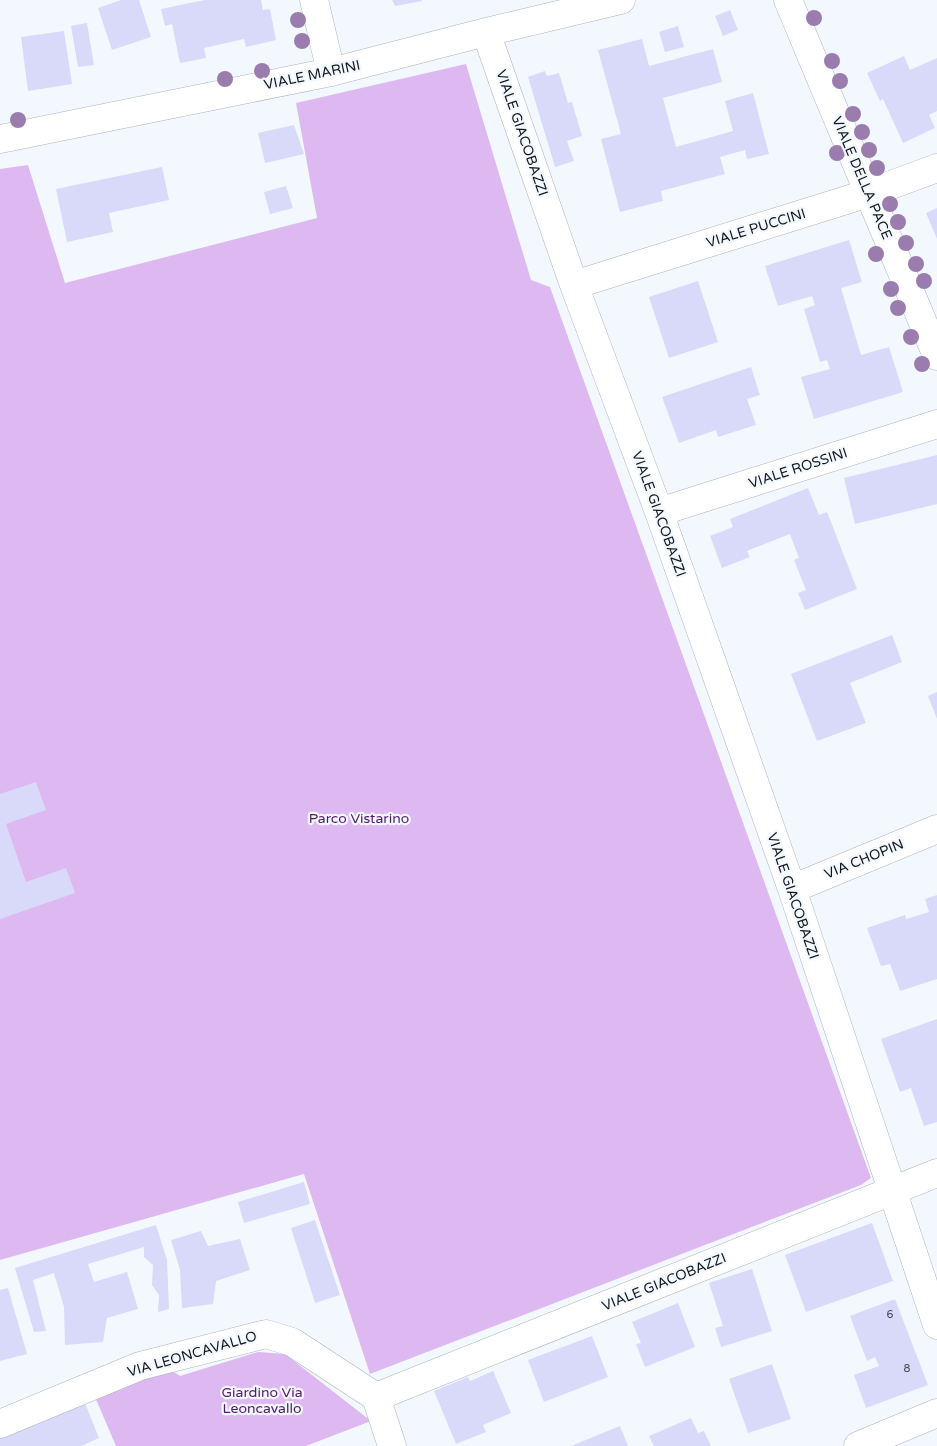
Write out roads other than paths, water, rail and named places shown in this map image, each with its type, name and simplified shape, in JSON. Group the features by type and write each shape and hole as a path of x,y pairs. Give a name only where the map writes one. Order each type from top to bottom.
{"street":[{"path":"314,0 331,72"},
{"name":"VIALE MARINI","path":"0,139 331,72 621,0"},
{"name":"VIALE DELLA PACE","path":"788,0 937,356"},
{"name":"VIALE GIACOBAZZI","path":"376,1397 891,1191 792,888 659,512 574,285 486,32"},
{"name":"VIALE PUCCINI","path":"574,285 869,193 937,168"},
{"name":"VIALE ROSSINI","path":"659,512 937,424"},
{"name":"VIA CHOPIN","path":"792,888 937,829"},
{"path":"937,1172 891,1191 937,1325"},
{"name":"VIA LEONCAVALLO","path":"0,1424 140,1366 266,1334 292,1342 376,1397"},
{"path":"376,1397 392,1446"},
{"path":"858,1446 937,1414"}],"park label":[{"name":"Parco Vistarino","path":"359,818"},
{"name":"Giardino Via Leoncavallo","path":"262,1400"}]}
